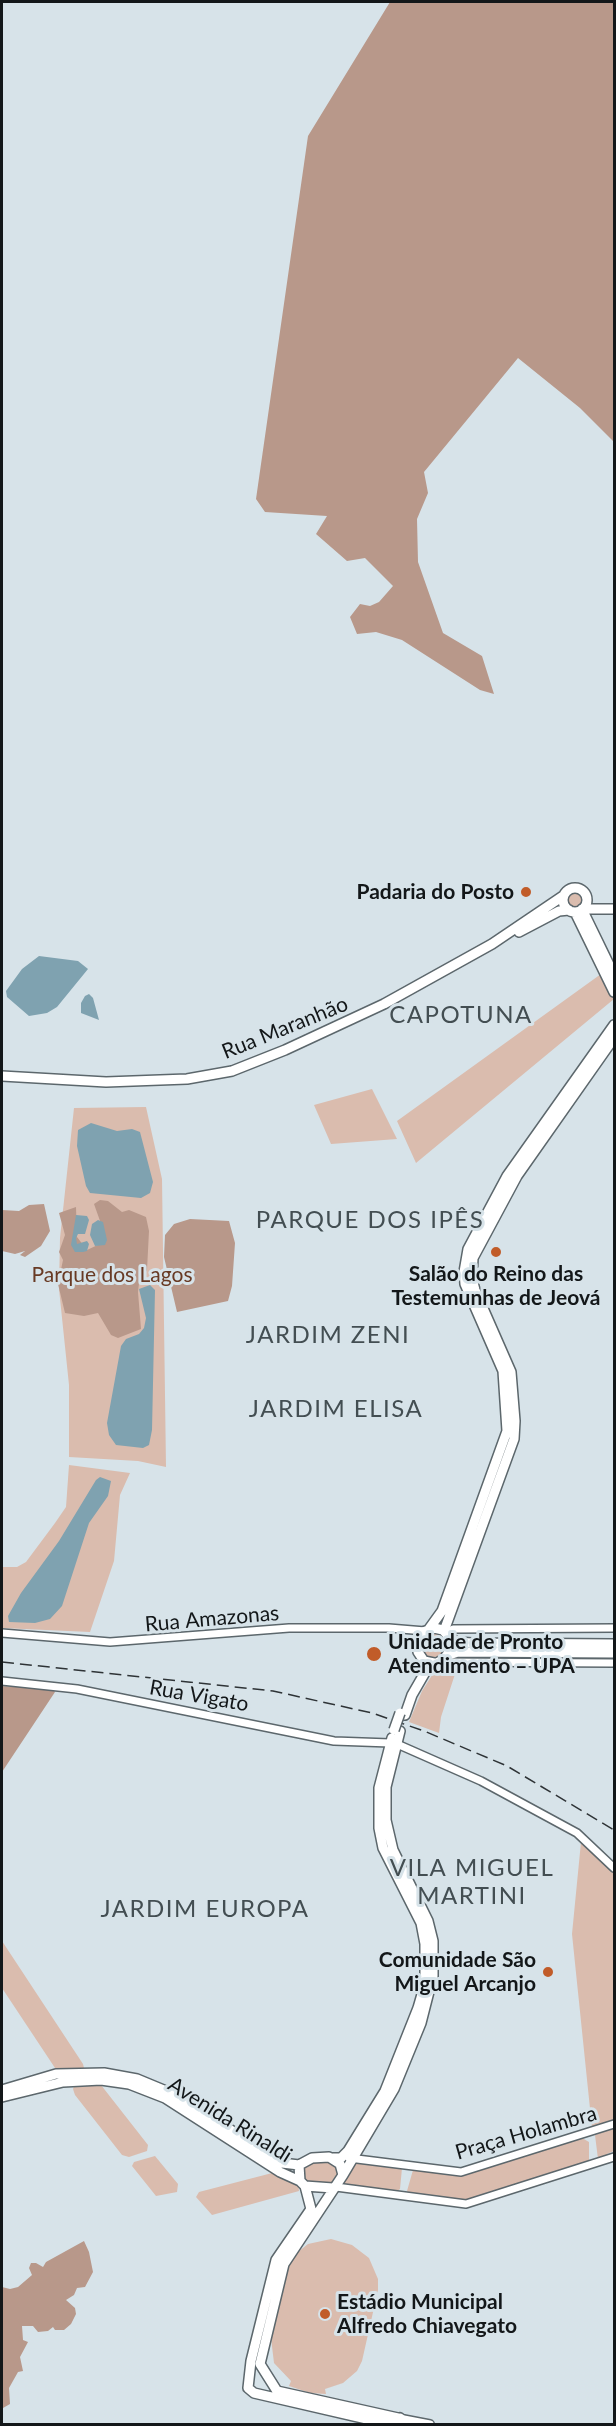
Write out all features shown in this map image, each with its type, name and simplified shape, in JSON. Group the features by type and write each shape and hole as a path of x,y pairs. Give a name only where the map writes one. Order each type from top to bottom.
{"main road":[{"path":"600,907 575,888 568,890 563,896 563,903 577,910 615,975"},
{"path":"577,910 586,895"},
{"name":"Rua Maranhão","path":"492,944 563,896"},
{"name":"Rua Maranhão","path":"2,1076 106,1082 187,1079 232,1071 346,1024 492,944 559,911 600,907 615,909"},
{"path":"577,910 615,992"},
{"path":"343,2175 340,2163 336,2159 354,2143 392,2076 425,1984 426,1944 421,1923 383,1848 379,1828 379,1788 416,1676 420,1658 418,1646 442,1611 507,1431 503,1371 475,1290 472,1268 478,1246 513,1182 538,1140 615,1025"},
{"path":"443,1661 450,1646 446,1634 513,1439 513,1380 465,1284 465,1260 468,1249 493,1202 615,1038"},
{"path":"595,1053 594,1059 597,1063"},
{"path":"2,1070 14,1077"},
{"path":"493,1202 491,1212 494,1216"},
{"path":"427,1630 446,1634 457,1642 615,1644"},
{"path":"403,1714 421,1678 458,1652 615,1653"},
{"path":"420,1658 443,1661"},
{"path":"393,1744 386,1787 386,1820 393,1850 428,1921 432,1941 433,1977 429,1998 409,2056 394,2089 343,2175 284,2264 261,2360 263,2372 277,2391 401,2422"},
{"name":"Avenida Rinaldi","path":"2,2090 56,2074 104,2073 137,2079 178,2096 282,2163 299,2165 315,2157 336,2159"},
{"name":"Avenida Rinaldi","path":"2,2097 63,2082 101,2080 129,2084 165,2098 302,2184 335,2187"},
{"name":"Avenida Rinaldi","path":"299,2165 302,2184"},
{"path":"302,2184 311,2209 276,2260 248,2376 248,2388 259,2394 388,2424"},
{"path":"248,2376 256,2372 263,2372"},
{"path":"259,2394 265,2391 270,2383"}],"street":[{"name":"Rua Amazonas","path":"2,1633 119,1642 241,1630 290,1628 427,1630"},
{"path":"446,1634 453,1629 615,1628"},
{"path":"443,1661 615,1662"},
{"name":"Rua Vigato","path":"2,1681 77,1689 339,1742 393,1744 481,1781 577,1833 615,1868"},
{"name":"Praça Holambra","path":"336,2159 353,2158 460,2172 615,2124"},
{"path":"335,2187 466,2204 615,2157"},
{"path":"401,2422 430,2424"}],"green space":[{"path":"390,2 614,2 614,442 580,408 518,358 424,472 428,493 417,519 418,562 443,633 482,656 494,694 480,690 402,640 376,632 357,634 350,617 360,604 370,606 379,602 393,586 365,558 347,561 316,534 327,516 265,512 256,499 308,136"},
{"path":"575,889 582,892 585,899 582,906 575,909 568,906 565,899 568,892"},
{"path":"601,974 614,999 416,1163 397,1121"},
{"path":"372,1089 397,1139 331,1144 314,1105"},
{"name":"Parque dos Lagos","path":"146,1107 162,1179 166,1467 138,1461 69,1457 69,1385 59,1289 60,1238 74,1108"},
{"path":"100,1200 108,1201 122,1212 129,1210 146,1217 149,1231 147,1270 139,1283 138,1292 141,1329 118,1338 111,1335 98,1313 84,1316 65,1313 58,1284 63,1260 59,1252 65,1235 59,1213 76,1207 77,1237 87,1250 102,1243 105,1235 94,1204"},
{"path":"44,1204 50,1231 41,1246 25,1257 20,1255 25,1251 15,1254 2,1251 2,1210 19,1211 29,1205"},
{"path":"190,1219 229,1221 235,1243 232,1286 228,1301 177,1312 164,1257 165,1235 174,1224"},
{"path":"69,1465 130,1473 120,1495 114,1561 90,1632 2,1628 2,1567 17,1567 26,1562 66,1507"},
{"path":"430,1632 444,1633 447,1650 437,1661 423,1656 421,1646"},
{"path":"436,1669 456,1671 441,1717 439,1733 409,1722 422,1691"},
{"path":"2,1686 53,1689 55,1692 2,1772"},
{"path":"581,1842 614,1873 614,2121 592,2128 572,1934"},
{"path":"2,1941 84,2068 57,2071 2,1988"},
{"path":"75,2084 101,2085 148,2145 147,2151 129,2157 122,2155 75,2095 73,2089"},
{"path":"614,2128 614,2151 607,2154 605,2158 598,2159 595,2135"},
{"path":"582,2138 589,2142 589,2163 465,2202 407,2191 413,2170 464,2174"},
{"path":"155,2156 178,2184 177,2192 156,2196 132,2166 134,2162"},
{"path":"332,2160 340,2172 333,2184 305,2184 300,2171 306,2163"},
{"path":"356,2162 402,2168 400,2189 395,2193 343,2185"},
{"path":"276,2172 298,2184 299,2191 212,2215 196,2197 199,2192"},
{"name":"Estádio Municipal Alfredo Chiavegato","path":"331,2239 352,2245 369,2258 378,2279 378,2290 362,2361 357,2371 343,2383 325,2389 326,2394 310,2393 289,2386 291,2381 274,2363 271,2338 287,2271 293,2256 308,2244"},
{"path":"84,2241 93,2272 85,2287 77,2288 74,2295 66,2300 75,2308 76,2314 71,2324 64,2330 55,2330 53,2327 48,2331 38,2332 33,2326 22,2326 23,2340 28,2342 20,2357 23,2371 18,2372 9,2388 10,2404 3,2408 2,2287 10,2289 18,2287 32,2275 29,2268 31,2263 43,2267 46,2262"}],"water":[{"path":"39,956 78,961 88,969 57,1007 47,1013 29,1016 7,997 6,991 22,969"},
{"path":"89,994 93,998 99,1020 81,1013 81,1003"},
{"path":"91,1123 117,1131 132,1129 140,1132 153,1182 150,1193 141,1198 90,1193 86,1186 77,1146 78,1130"},
{"path":"76,1215 87,1216 89,1220 85,1234 78,1234 76,1238 77,1244 87,1241 89,1244 87,1251 83,1252 75,1252 71,1245"},
{"path":"98,1220 103,1222 107,1240 105,1245 95,1246 90,1235 92,1224"},
{"path":"150,1285 155,1290 152,1430 149,1445 143,1448 116,1445 109,1435 107,1423 121,1346 126,1339 139,1334 144,1328 146,1318 139,1289"},
{"path":"100,1477 111,1481 108,1496 89,1523 62,1606 50,1619 35,1623 9,1622 8,1616 21,1593 59,1541"}],"railway":[{"path":"2,1662 273,1691 372,1713 424,1731 507,1766 614,1830"}],"place":[{"name":"Padaria do Posto","path":"526,892"},
{"name":"Salão do Reino das Testemunhas de Jeová","path":"496,1252"},
{"name":"Unidade de Pronto Atendimento – UPA","path":"374,1654"},
{"name":"Comunidade São Miguel Arcanjo","path":"548,1972"},
{"name":"Estádio Municipal Alfredo Chiavegato","path":"325,2314"}],"district":[{"name":"CAPOTUNA","path":"461,1015"},
{"name":"PARQUE DOS IPÊS","path":"370,1220"},
{"name":"JARDIM ZENI","path":"328,1335"},
{"name":"JARDIM ELISA","path":"336,1409"},
{"name":"VILA MIGUEL MARTINI","path":"472,1882"},
{"name":"JARDIM EUROPA","path":"205,1909"}]}
